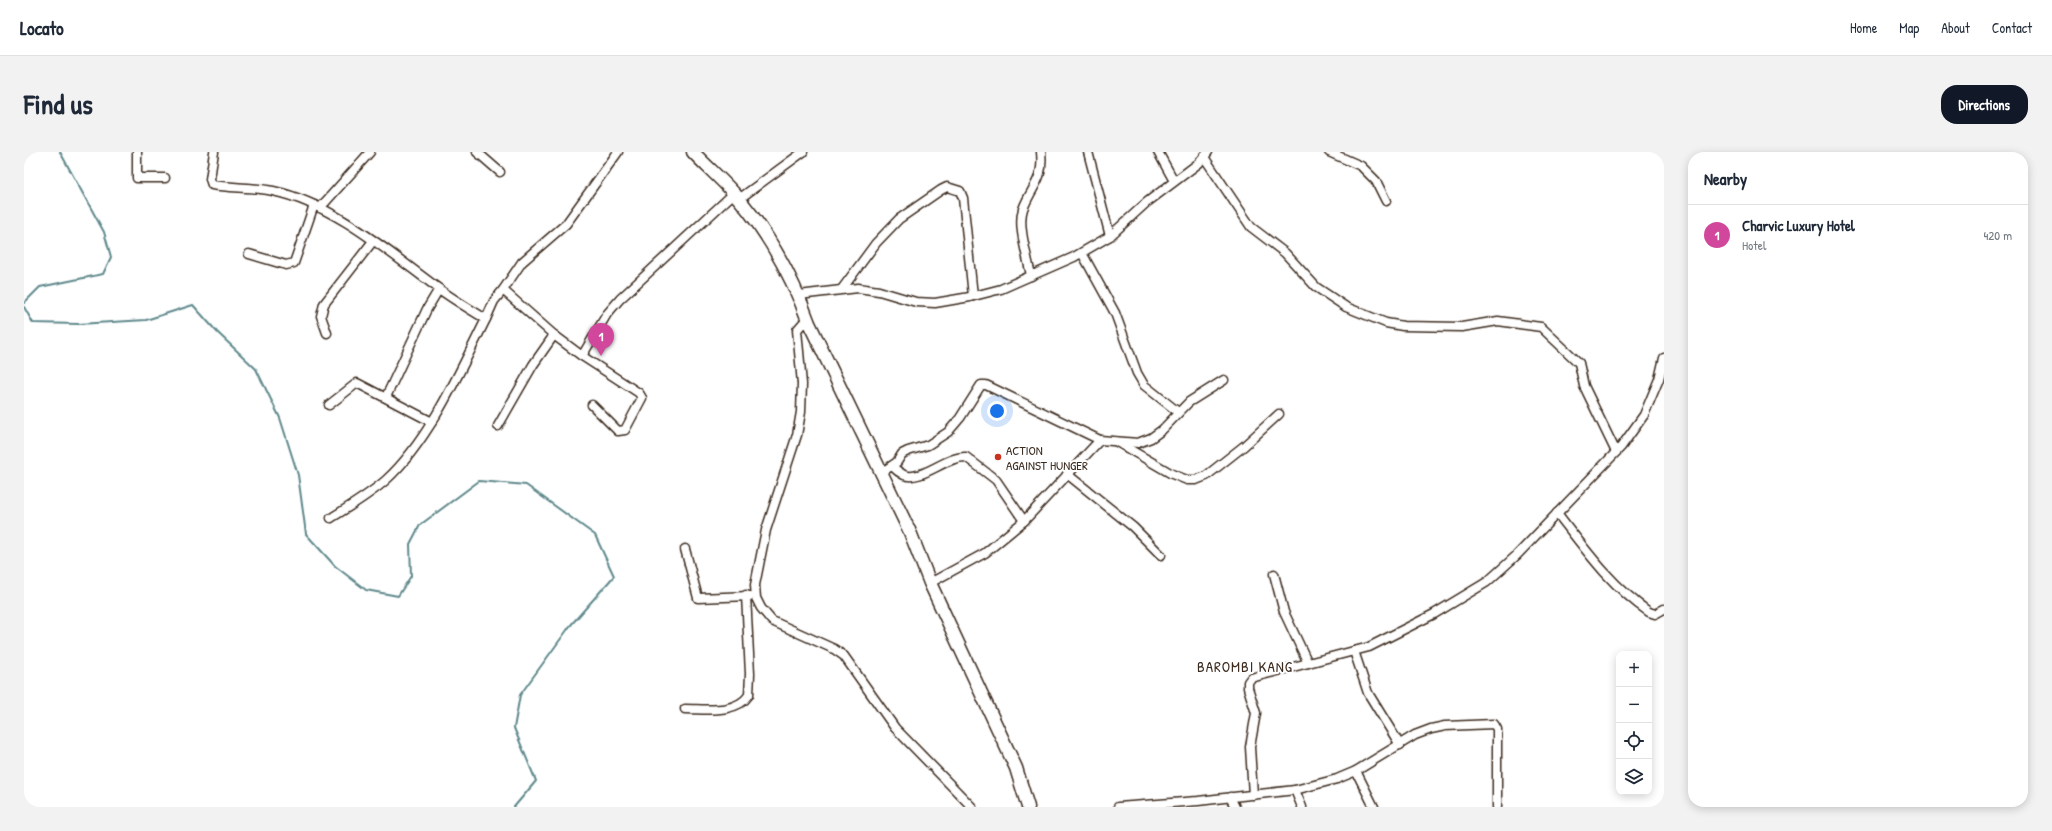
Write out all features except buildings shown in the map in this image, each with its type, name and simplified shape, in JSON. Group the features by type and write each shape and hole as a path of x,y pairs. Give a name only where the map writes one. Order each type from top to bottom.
{"highway":[{"path":"693,152 736,196 769,239 799,295 809,323 910,532 930,583 1016,768 1028,807"}],"street":[{"path":"137,152 137,178 164,178"},
{"path":"214,152 210,179 212,185 273,191 330,213 373,241 439,289 486,319"},
{"path":"249,254 286,265 294,263 317,207 370,152"},
{"path":"476,152 500,172"},
{"path":"331,518 367,495 387,479 408,455 432,422 494,301 522,262 566,224 618,152"},
{"path":"582,356 607,314 620,300 736,196 803,152"},
{"path":"1031,276 1021,221 1023,209 1038,182 1042,166 1041,152"},
{"path":"1088,152 1110,236"},
{"path":"1158,152 1174,181"},
{"path":"1329,152 1361,166 1376,181 1386,201"},
{"path":"799,295 858,288 879,291 916,302 935,303 1001,289 1082,253 1110,236 1174,181 1199,163 1206,154 1251,227 1285,253 1316,287 1346,307 1386,323 1403,326 1462,327 1498,321 1541,327 1552,335 1579,362 1584,386 1616,452"},
{"path":"842,289 876,243 899,219 947,187 960,191 963,198 973,296"},
{"path":"327,333 321,316 324,304 373,241"},
{"path":"1082,253 1115,313 1137,373 1144,385 1178,412"},
{"path":"386,397 427,309 439,289"},
{"path":"503,290 554,335 582,356 639,393 642,398 625,430 621,431 618,431 592,405"},
{"path":"809,323 803,323 797,330 802,384 799,427 766,530 755,585 756,598 761,608 772,621 834,649 844,656 895,728 972,807"},
{"path":"498,426 533,365 554,335"},
{"path":"1253,795 1250,746 1256,713 1248,688 1248,682 1251,678 1354,651 1383,640 1434,614 1487,582 1517,555 1616,452 1644,415 1662,379 1664,358"},
{"path":"881,473 892,466 908,451 928,445 948,432 960,418 981,385 986,385 1100,440 1138,443 1152,438 1162,430 1189,402 1224,380"},
{"path":"329,405 357,383 432,422"},
{"path":"1117,442 1172,474 1187,480 1196,480 1212,472 1244,446 1279,414"},
{"path":"930,583 985,553 1024,521 1100,440"},
{"path":"892,466 904,475 912,476 955,458 966,457 996,480 1024,521"},
{"path":"1067,474 1133,527 1161,555"},
{"path":"1557,513 1600,570 1649,612 1655,614 1664,609"},
{"path":"685,549 698,598 746,595 756,598"},
{"path":"1274,574 1284,612 1308,663"},
{"path":"685,709 733,708 741,704 749,695 746,595"},
{"path":"1354,651 1368,693 1400,745"},
{"path":"1118,807 1295,790 1337,779 1356,771 1415,735 1445,726 1494,724 1497,728 1497,807"},
{"path":"1356,771 1374,807"},
{"path":"1295,790 1302,807"},
{"path":"1230,797 1235,807"}],"waterway":[{"path":"24,303 40,287 103,274 111,257 104,232 60,152"},
{"path":"24,307 33,323 78,324 146,320 193,305 217,332 256,369 280,418 298,475 306,534 335,566 366,590 398,596 411,576 410,544 420,525 479,481 526,485 595,535 614,576 570,626 520,695 514,728 536,781 514,807"}],"place":[{"name":"Charvic Luxury Hotel","path":"601,356"},
{"name":"ACTION AGAINST HUNGER","path":"998,457"}],"district":[{"name":"BAROMBI KANG","path":"1245,666"}]}
